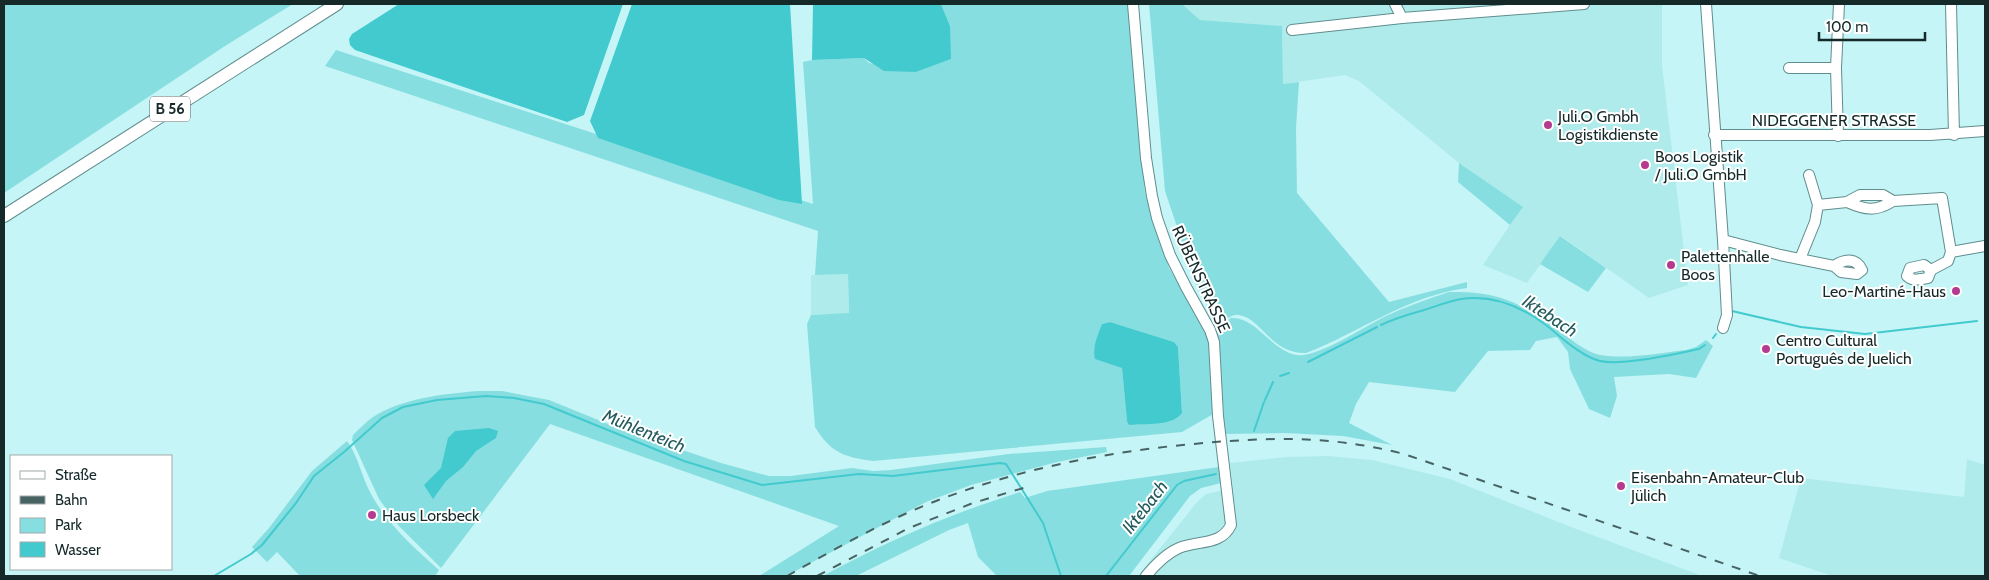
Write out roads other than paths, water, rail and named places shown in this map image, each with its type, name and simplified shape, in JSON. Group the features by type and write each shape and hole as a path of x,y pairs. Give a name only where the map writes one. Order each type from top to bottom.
{"main road":[{"name":"B 56","path":"4,216 337,4"}],"street":[{"name":"RÜBENSTRASSE","path":"1133,4 1147,164 1157,218 1170,255 1210,330 1214,342 1218,416 1231,525 1228,532 1218,539 1180,548 1168,554 1146,576"},
{"path":"1395,4 1402,18"},
{"path":"1292,30 1402,18 1584,4"},
{"path":"1706,4 1727,315 1723,328"},
{"path":"1838,136 1836,68 1839,4"},
{"path":"1951,4 1954,135"},
{"path":"1789,68 1836,68"},
{"name":"NIDEGGENER STRASSE","path":"1714,135 1954,135 1985,131"},
{"path":"1800,259 1815,222 1818,204 1809,175"},
{"path":"1818,204 1848,202 1861,209 1882,208 1893,201 1942,198 1951,252 1948,261 1931,270"},
{"path":"1723,240 1834,266"},
{"path":"1951,252 1985,246"}],"water":[{"path":"399,4 623,4 584,115 567,122 355,50 350,45 349,39 352,34"},
{"path":"632,4 790,4 802,204 779,200 598,138 590,121"},
{"path":"813,4 941,4 950,26 951,59 916,72 884,71 864,58 812,60"},
{"path":"1110,322 1174,342 1178,347 1182,413 1177,417 1158,424 1129,425 1122,368 1095,359 1094,355 1097,337 1102,324"},
{"path":"489,428 498,431 496,438 476,451 463,467 446,481 433,499 424,485 441,468 448,438 455,431"}],"waterway":[{"name":"Iktebach","path":"1381,325 1402,316 1452,301 1484,298 1506,303 1527,313 1546,325 1579,351 1600,361 1622,362 1649,359 1699,349 1705,345"},
{"name":"Iktebach","path":"1731,313 1732,311 1801,327 1865,334 1977,321"},
{"name":"Iktebach","path":"1308,362 1377,327"},
{"name":"Iktebach","path":"1713,338 1716,334"},
{"name":"Iktebach","path":"1280,376 1289,373"},
{"name":"Iktebach","path":"1265,400 1273,382"},
{"name":"Mühlenteich","path":"214,576 251,554 262,545 296,503 314,476 382,418 403,407 437,400 486,396 514,398 544,404 684,461 762,485 859,474 893,476 1000,463 1006,464 1043,523 1061,576"},
{"name":"Iktebach","path":"1254,431 1264,402"},
{"name":"Iktebach","path":"1106,576 1177,485 1184,481 1216,474"}],"railway":[{"path":"787,576 898,517 936,501 999,480 1063,463 1160,447 1273,439 1350,443 1404,454 1760,576"},
{"path":"817,576 909,528 973,503 1030,486"}],"place":[{"name":"Juli.O Gmbh Logistikdienste","path":"1548,125"},
{"name":"Boos Logistik / Juli.O GmbH","path":"1645,165"},
{"name":"Palettenhalle Boos","path":"1671,265"},
{"name":"Leo-Martiné-Haus","path":"1956,291"},
{"name":"Centro Cultural Português de Juelich","path":"1766,349"},
{"name":"Eisenbahn-Amateur-Club Jülich","path":"1621,486"},
{"name":"Haus Lorsbeck","path":"372,515"}]}
